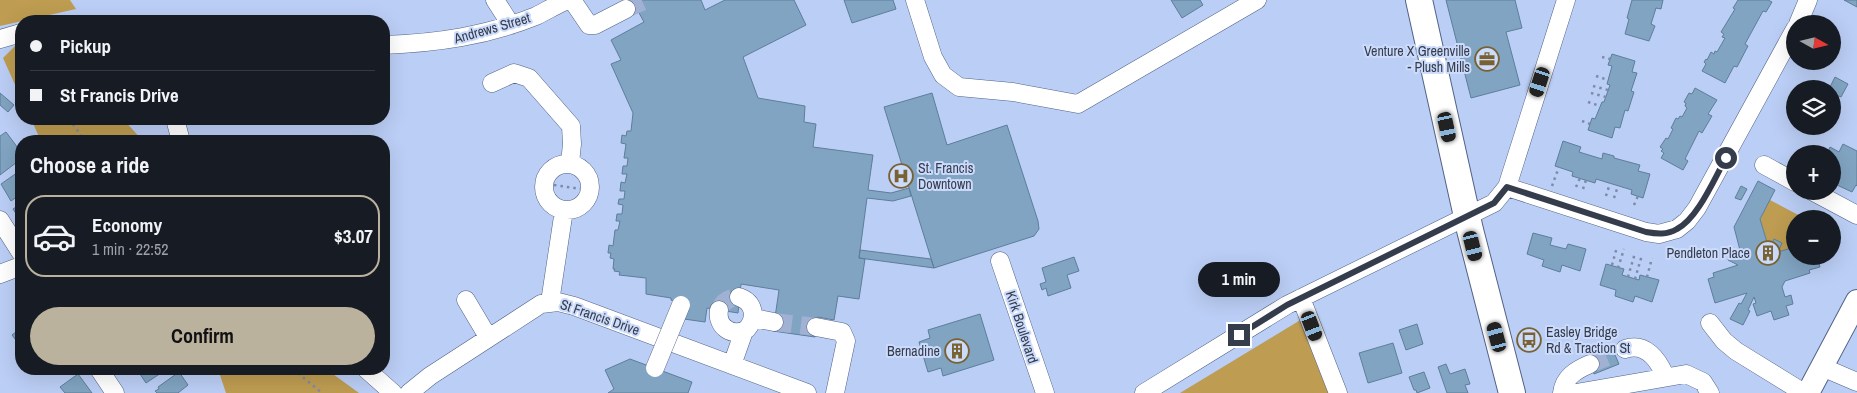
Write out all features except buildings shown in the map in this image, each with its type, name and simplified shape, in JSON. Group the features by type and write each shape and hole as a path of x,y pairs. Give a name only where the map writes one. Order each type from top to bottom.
{"highway":[{"path":"1419,0 1477,262 1512,393"}],"main road":[{"path":"1808,393 1854,315"}],"street":[{"path":"495,0 511,25"},
{"name":"Andrews Street","path":"390,45 423,44 479,35 538,15 567,0"},
{"path":"572,0 589,25 595,25 626,9"},
{"path":"915,0 933,58 943,75 959,87 1013,92 1078,104 1258,0"},
{"path":"1144,393 1301,298 1494,203 1507,187 1566,0"},
{"path":"1802,15 1808,0"},
{"path":"0,39 15,35"},
{"path":"1507,187 1646,232 1658,234 1677,229 1687,222 1707,192 1786,46"},
{"path":"492,83 514,73 529,78 571,126 570,163"},
{"path":"570,163 584,171 588,178 590,190 585,201 579,206 564,210 557,208 548,200 544,191 544,183 546,176 556,166 570,163"},
{"path":"1764,165 1786,177"},
{"path":"1828,200 1857,216"},
{"path":"550,302 564,210"},
{"path":"0,220 15,244"},
{"name":"Kirk Boulevard","path":"1000,261 1045,393"},
{"path":"0,274 15,268"},
{"path":"732,365 754,312 749,303 739,298"},
{"path":"1301,298 1338,393"},
{"path":"466,300 488,337"},
{"name":"St Francis Drive","path":"409,393 430,376 488,337 542,304 550,302 574,306 807,393"},
{"path":"655,368 681,305"},
{"path":"719,310 718,318 725,329 736,333 748,325 774,322"},
{"path":"1710,324 1724,341 1736,351 1804,393"},
{"path":"816,327 842,332 846,341 835,393"},
{"path":"1620,352 1632,347 1646,350 1661,366 1665,376"},
{"path":"1562,393 1562,388 1570,375 1575,370 1590,364"},
{"path":"1822,367 1857,382"},
{"path":"1576,393 1597,392 1665,376 1686,374 1703,382 1710,393"},
{"path":"103,375 115,393"},
{"path":"373,375 393,393"}],"path":[{"path":"1602,57 1610,59"},
{"path":"1596,76 1608,80"},
{"path":"1593,86 1608,90"},
{"path":"1591,92 1606,97"},
{"path":"1588,102 1600,106"},
{"path":"1582,121 1590,124"},
{"path":"1551,190 1560,167"},
{"path":"1576,187 1580,178"},
{"path":"1584,189 1586,180"},
{"path":"1606,196 1610,183"},
{"path":"554,185 581,189"},
{"path":"1614,198 1618,186"},
{"path":"1634,205 1638,196"},
{"path":"1612,265 1618,247"},
{"path":"1618,268 1624,249"},
{"path":"1628,277 1635,253"},
{"path":"1634,279 1642,255"},
{"path":"1647,277 1652,258"},
{"path":"300,375 322,393"}],"shaded area":[{"path":"0,0 70,0 76,9 49,15 15,15 15,23 0,26"},
{"path":"15,46 15,85 3,58"},
{"path":"34,125 128,125 138,135 38,135"},
{"path":"1770,200 1789,210 1786,210 1786,250 1778,252 1782,243 1774,239 1769,249 1760,219"},
{"path":"1307,316 1330,393 1180,393"},
{"path":"220,375 334,375 359,393 226,393"}],"tunnel":[{"path":"626,9 646,0"},
{"path":"719,310 727,300 739,297"},
{"path":"774,322 816,327"},
{"path":"1590,364 1614,354"}],"place":[{"name":"Venture X Greenville - Plush Mills","path":"1487,59"},
{"name":"St. Francis Downtown","path":"901,176"},
{"name":"Pendleton Place","path":"1768,253"},
{"name":"Easley Bridge Rd & Traction St","path":"1529,340"},
{"name":"Bernadine","path":"957,351"}],"route":[{"path":"1239,335 1287,305 1494,203 1507,187 1646,232 1667,233 1687,222 1726,158"}]}
